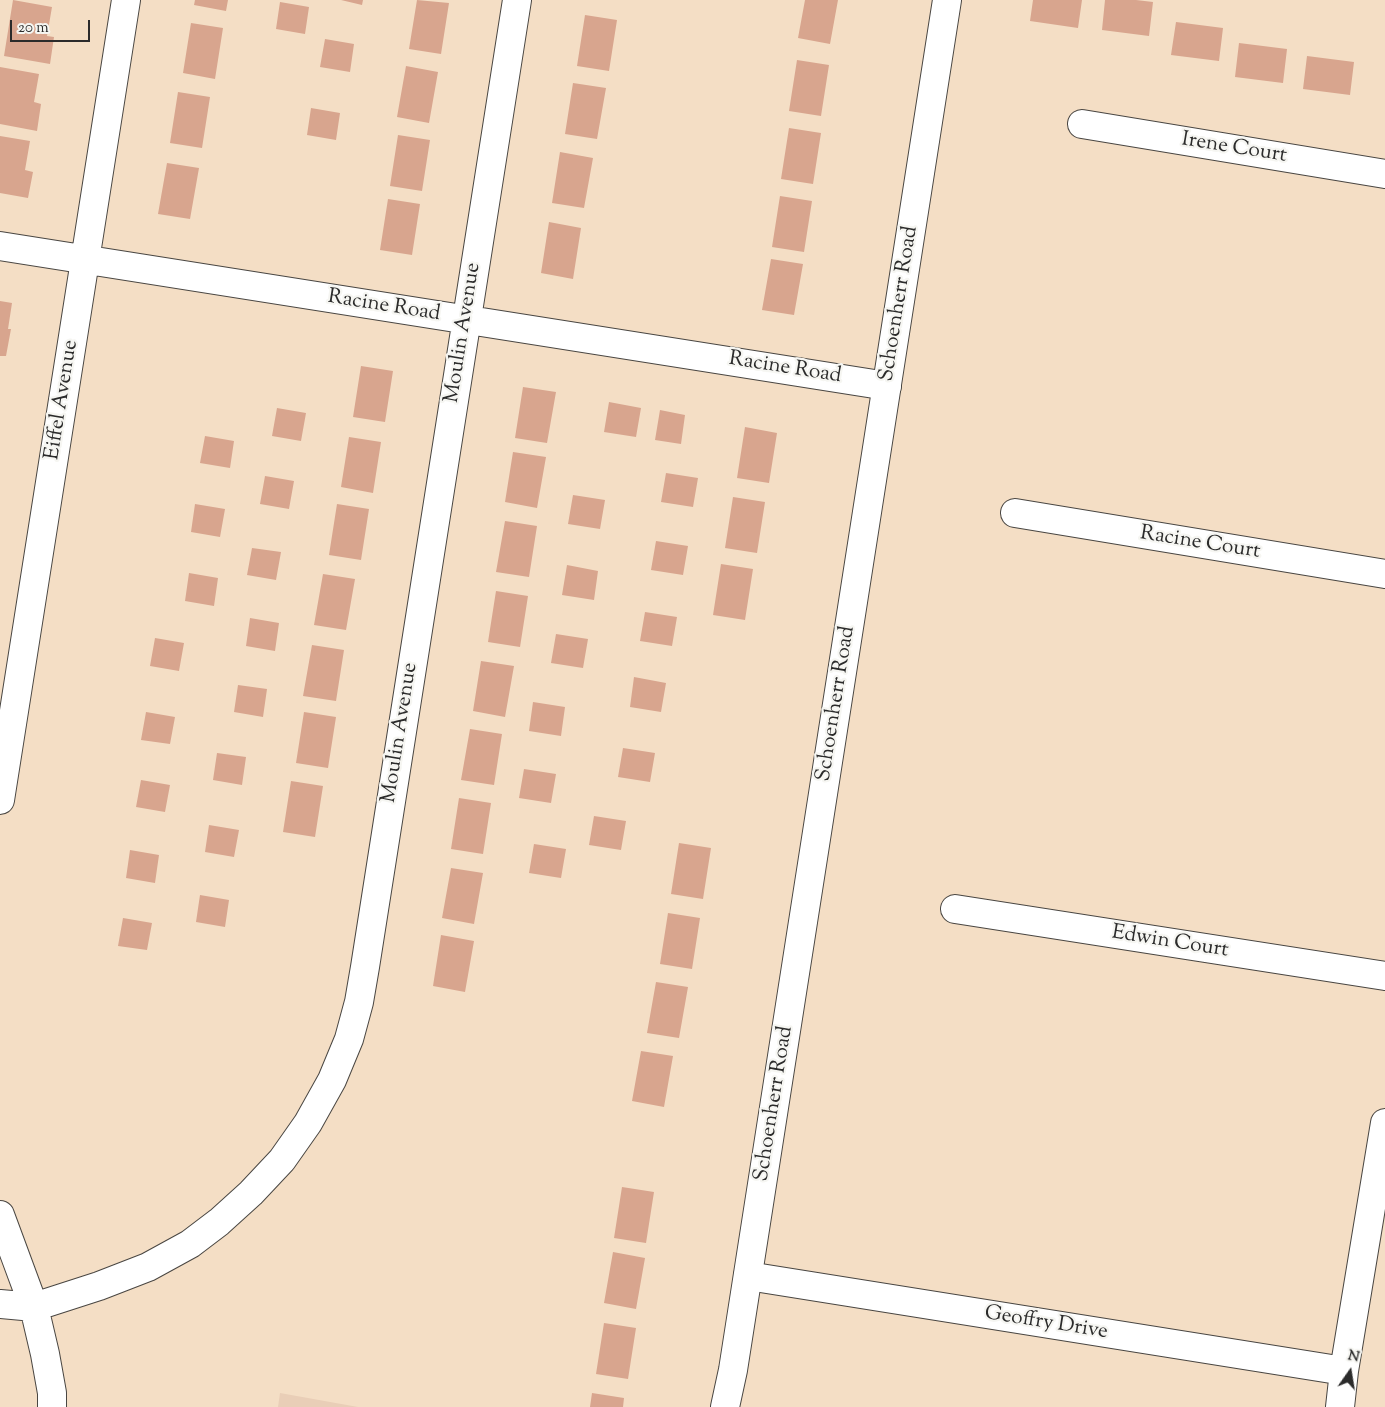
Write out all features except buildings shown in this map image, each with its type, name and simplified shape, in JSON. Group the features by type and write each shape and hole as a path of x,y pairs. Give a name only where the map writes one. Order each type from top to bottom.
{"street":[{"name":"Eiffel Avenue","path":"0,800 126,0"},
{"name":"Moulin Avenue","path":"34,1307 99,1286 148,1267 190,1244 212,1227 251,1193 282,1160 308,1124 332,1080 349,1039 359,1002 517,0"},
{"name":"Schoenherr Road","path":"725,1407 748,1276 947,0"},
{"name":"Irene Court","path":"1082,124 1385,174"},
{"name":"Racine Road","path":"0,246 888,386"},
{"name":"Racine Court","path":"1015,513 1385,574"},
{"name":"Edwin Court","path":"954,909 1385,976"},
{"path":"1340,1407 1344,1371 1385,1123"},
{"path":"0,1215 34,1307 45,1354 52,1393 52,1407"},
{"name":"Geoffry Drive","path":"748,1276 1344,1371"},
{"path":"0,1304 34,1307"}],"shaded area":[{"path":"280,1393 358,1407 278,1407"}]}
